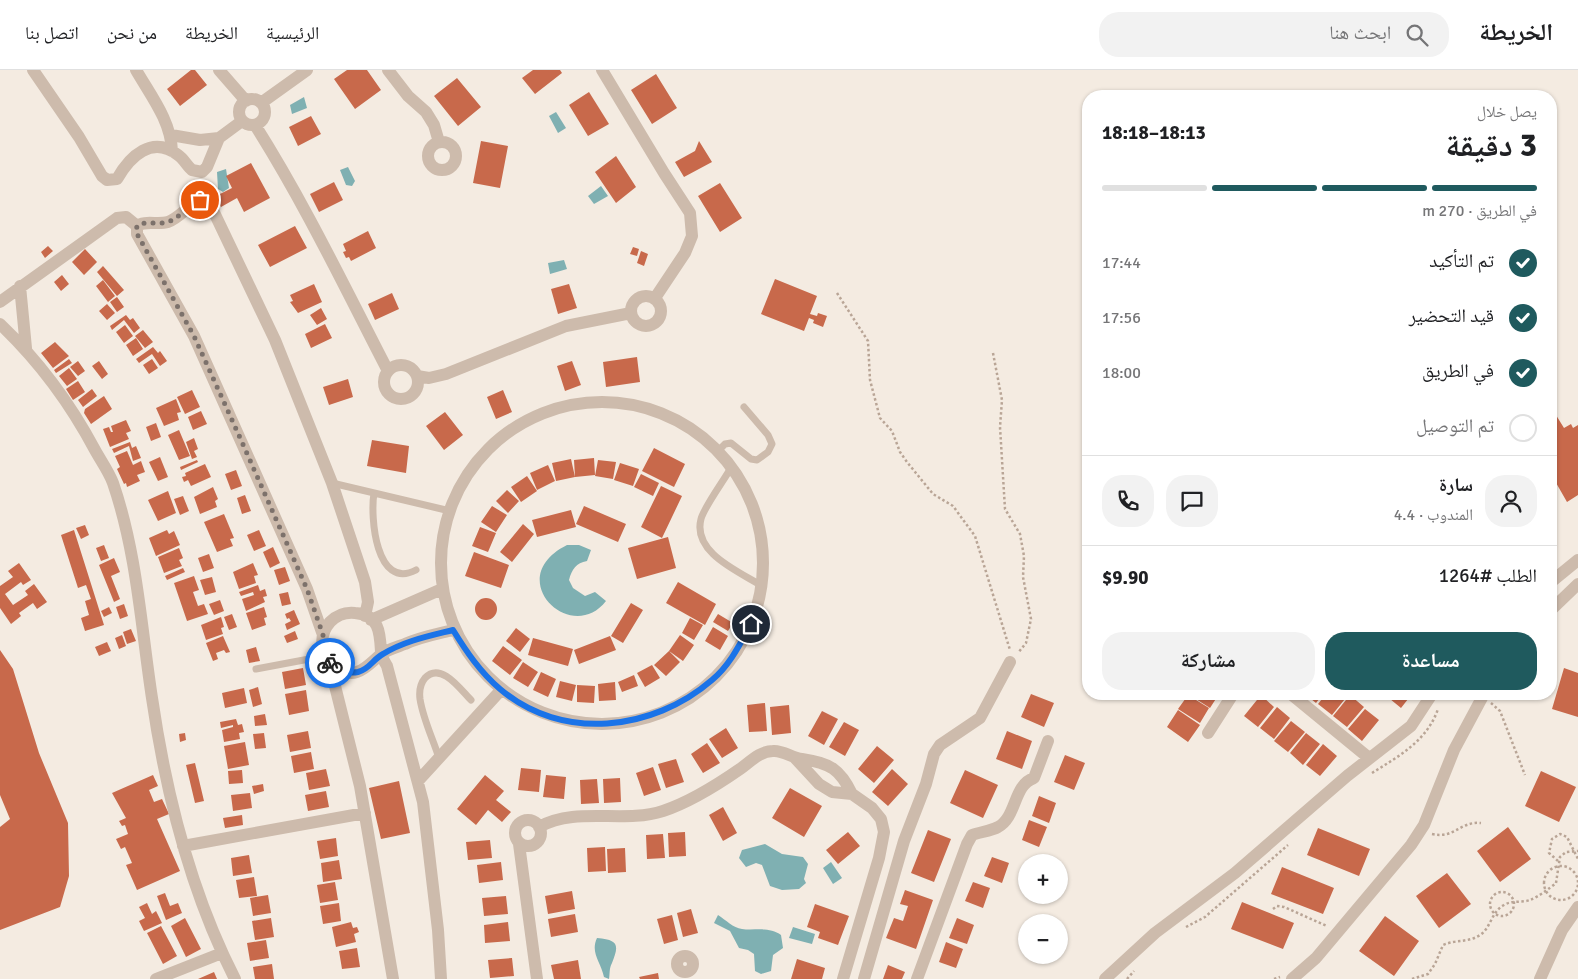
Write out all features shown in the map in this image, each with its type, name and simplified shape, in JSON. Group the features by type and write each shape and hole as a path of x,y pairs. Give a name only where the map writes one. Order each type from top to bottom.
{"street":[{"path":"34,70 104,179 111,181 117,178 129,159 145,149 163,148 172,151 182,158 192,170 202,172 207,167 219,138 242,121"},
{"path":"136,70 171,135 172,151"},
{"path":"219,70 246,101"},
{"path":"261,103 307,70"},
{"path":"388,70 408,96 426,112 434,125 439,142"},
{"path":"602,70 664,174 690,213 692,236 685,253 655,298"},
{"path":"242,121 255,125 264,118 264,108 261,103 257,100 246,101"},
{"path":"242,121 240,110 246,101"},
{"path":"255,125 289,178 348,288 388,371"},
{"path":"171,135 190,139 219,138"},
{"path":"137,226 143,223 165,223 176,218 200,200 209,203 275,340 332,483 365,582 368,618"},
{"path":"0,302 117,218 126,218 137,226"},
{"path":"137,226 137,234 194,336 307,589 323,635 323,649 365,813 393,979"},
{"path":"20,286 26,348"},
{"path":"644,295 655,298 662,308 659,320 654,324 642,326 637,323 631,313 634,301 644,295"},
{"path":"417,376 429,378 446,374 566,326 631,313"},
{"path":"0,324 26,348 75,413 113,482 132,554 162,764 183,846 222,953 235,979"},
{"path":"400,365 413,370 417,376 416,389 407,397 400,399 389,394 384,382 388,371 400,365"},
{"path":"587,401 620,401 653,408 683,422 710,442 732,466 749,495 759,526 763,559 762,586 751,624 735,654 714,679 688,700 658,714 626,723 585,723 560,719 529,708 501,690 481,671 453,630 442,589 440,556 456,492 474,464 497,440 524,420 555,408 587,401"},
{"path":"1557,577 1578,560"},
{"path":"1557,604 1578,584"},
{"path":"368,618 442,589"},
{"path":"323,635 326,628 336,617 350,613 368,618 380,633 381,655 387,666 418,781 431,867 441,979"},
{"path":"327,659 342,671 357,672 371,666 381,655 414,640 453,630"},
{"path":"864,979 904,841 926,784 934,754 940,745 980,718 1010,662"},
{"path":"418,781 501,690"},
{"path":"1208,733 1229,700"},
{"path":"1298,700 1369,758"},
{"path":"1106,979 1154,933 1235,873 1369,758 1411,726 1428,700"},
{"path":"1286,978 1316,958 1332,930 1411,846 1421,829 1454,750 1481,700"},
{"path":"917,979 967,844 972,835 998,827 1006,820 1027,780 1034,778 1048,741"},
{"path":"539,827 558,819 613,817 662,812 698,795 766,752 780,752 794,758 824,763 844,777 852,794"},
{"path":"794,758 819,784 832,792 852,794 872,808 881,819 884,832 880,858 842,979"},
{"path":"183,846 365,813"},
{"path":"519,844 524,846 536,844 541,834 539,827 531,820 519,823 514,833 519,844 538,979"},
{"path":"1540,979 1562,930 1578,907"},
{"path":"156,979 222,953"}],"lane":[{"path":"718,451 725,444 731,444 751,460 757,460 768,452 772,444 768,435 744,407"},
{"path":"732,466 701,520 702,539 714,556 762,586"},
{"path":"332,483 450,512"},
{"path":"374,493 372,521 382,558 391,570 401,574 407,574 416,570"},
{"path":"256,669 327,659"},
{"path":"440,758 420,700 420,685 427,676 438,673 448,676 471,700"}],"path":[{"path":"838,293 868,341 870,380 880,418 892,431 900,452 907,462 933,494 953,506 975,536 1010,646 1010,662"},
{"path":"993,353 1002,400 1000,427 1005,509 1020,534 1024,556 1023,577 1032,620 1026,643 1010,662"},
{"path":"1488,700 1500,711 1525,775"},
{"path":"1421,829 1439,836 1451,835 1471,822 1481,823"},
{"path":"1558,861 1550,853 1552,839 1560,834 1567,837 1578,860"},
{"path":"1412,979 1428,974 1435,964 1443,945 1456,939 1467,941 1480,935 1504,905 1532,900 1556,883 1558,861 1566,852 1578,851"},
{"path":"1557,866 1565,866 1575,872 1578,884 1574,894 1563,900 1552,897 1546,890 1546,876 1549,871 1557,866"},
{"path":"1505,892 1514,902 1512,912 1504,916 1495,914 1490,906 1490,901 1496,894 1505,892"},
{"path":"1273,909 1277,906 1284,908 1332,930"},
{"path":"1322,933 1332,930"},
{"path":"1274,979 1286,978"}],"water":[{"path":"304,97 307,108 292,114 290,105"},
{"path":"556,112 566,128 558,133 549,116"},
{"path":"348,167 355,181 352,186 346,185 340,170"},
{"path":"226,169 229,188 223,192 218,189 217,172"},
{"path":"601,186 608,196 594,204 588,196"},
{"path":"564,260 567,269 550,274 548,263"},
{"path":"567,545 579,545 591,550 587,561 575,567 569,580 573,588 585,596 595,592 606,601 592,613 576,616 561,612 549,602 541,589 540,574 548,559"},
{"path":"765,844 782,854 803,857 808,864 804,879 806,883 799,889 782,890 770,886 762,865 756,863 746,867 739,858 742,850"},
{"path":"831,862 842,878 833,884 823,868"},
{"path":"718,915 739,928 767,930 781,935 783,948 773,955 771,971 761,974 755,971 754,954 739,948 730,931 714,923"},
{"path":"793,927 815,934 812,944 789,938"},
{"path":"597,938 610,940 615,944 616,952 610,967 609,979 604,977 595,953"}],"building":[{"path":"191,70 195,70 207,85 180,106 167,89"},
{"path":"347,70 367,70 381,90 355,109 334,79"},
{"path":"533,70 560,70 562,73 535,94 522,78"},
{"path":"656,74 677,108 652,124 631,90"},
{"path":"457,78 481,107 458,126 434,96"},
{"path":"589,92 609,124 588,136 569,105"},
{"path":"311,116 321,134 298,146 289,127"},
{"path":"481,141 508,146 500,188 473,183"},
{"path":"699,141 712,162 684,177 675,162 695,151"},
{"path":"616,156 636,187 616,203 595,172"},
{"path":"251,163 270,198 244,212 237,198 221,207 216,196 232,188 226,176"},
{"path":"334,182 343,200 319,212 310,194"},
{"path":"720,183 742,218 720,232 698,196"},
{"path":"295,226 307,248 270,267 258,245"},
{"path":"368,231 376,248 351,261 349,257 346,258 343,252 346,251 343,244"},
{"path":"48,246 53,251 45,258 41,252"},
{"path":"633,247 639,249 637,256 630,254"},
{"path":"85,249 97,262 84,275 72,262"},
{"path":"641,251 648,254 644,266 637,263"},
{"path":"103,266 124,290 117,296 97,272"},
{"path":"62,275 69,284 61,291 54,282"},
{"path":"775,279 817,296 810,314 817,316 818,313 827,316 823,327 813,323 814,320 809,318 804,331 761,314"},
{"path":"103,280 115,296 108,302 96,286"},
{"path":"314,284 322,302 298,313 290,302 293,301 290,295"},
{"path":"569,284 577,308 558,314 551,289"},
{"path":"392,293 399,309 375,320 368,304"},
{"path":"117,297 124,307 117,312 110,302"},
{"path":"107,304 115,313 107,320 99,311"},
{"path":"321,308 327,319 317,325 310,315"},
{"path":"126,315 130,320 133,318 140,328 134,333 124,320 112,330 110,326"},
{"path":"325,324 332,338 311,348 305,334"},
{"path":"125,325 133,336 124,343 116,332"},
{"path":"143,330 153,342 145,348 135,336"},
{"path":"136,338 143,349 133,356 126,345"},
{"path":"55,342 69,356 53,368 41,353"},
{"path":"153,347 158,353 160,351 167,361 160,366 152,354 139,363 136,359"},
{"path":"637,357 640,382 606,387 603,362"},
{"path":"69,359 72,363 56,373 54,370"},
{"path":"152,359 158,368 149,374 143,365"},
{"path":"78,361 85,371 78,376 70,367"},
{"path":"99,361 108,374 102,379 92,366"},
{"path":"572,361 581,385 565,391 557,366"},
{"path":"69,368 77,379 67,386 59,376"},
{"path":"348,379 353,397 329,405 323,387"},
{"path":"78,381 85,392 73,400 66,389"},
{"path":"92,389 97,396 83,407 78,400"},
{"path":"192,390 200,407 185,414 177,397"},
{"path":"503,390 512,412 496,419 487,397"},
{"path":"104,396 112,409 91,424 84,413 85,409"},
{"path":"176,399 181,412 177,413 179,420 164,426 156,408"},
{"path":"201,411 207,424 193,430 188,417"},
{"path":"445,412 463,435 444,450 426,426"},
{"path":"1557,417 1564,428 1571,424 1573,428 1578,425 1578,495 1567,502 1557,484"},
{"path":"126,420 131,431 126,433 129,439 110,447 103,429 109,427 111,432 113,432 111,426"},
{"path":"156,423 161,437 151,441 146,427"},
{"path":"179,430 190,456 179,460 168,435"},
{"path":"194,438 198,449 194,451 197,457 192,459 186,442"},
{"path":"372,440 409,446 406,473 367,466"},
{"path":"130,442 132,448 136,446 141,458 133,461 129,446 114,453 112,449"},
{"path":"654,448 685,464 674,487 642,471"},
{"path":"127,451 133,465 141,461 145,472 137,475 140,481 127,487 117,469 120,467 115,456"},
{"path":"160,457 168,477 158,481 149,462"},
{"path":"594,458 595,475 575,477 574,460"},
{"path":"571,459 575,477 556,481 552,463"},
{"path":"197,460 198,462 181,470 180,467"},
{"path":"598,460 616,462 613,479 595,476"},
{"path":"620,463 639,469 633,486 614,480"},
{"path":"205,464 211,477 191,486 188,480 184,482 182,477 186,476 185,473"},
{"path":"548,465 555,481 537,490 530,473"},
{"path":"236,470 242,486 231,490 225,474"},
{"path":"641,474 659,483 653,496 634,487"},
{"path":"527,476 537,491 521,502 511,487"},
{"path":"661,486 682,496 662,538 641,527"},
{"path":"213,487 218,499 215,501 217,507 200,514 194,497"},
{"path":"507,490 519,501 508,513 496,501"},
{"path":"168,491 176,513 158,521 148,500"},
{"path":"245,495 251,511 242,514 237,498"},
{"path":"183,496 189,511 180,515 174,499"},
{"path":"492,506 507,515 496,532 481,522"},
{"path":"584,506 626,524 618,542 576,524"},
{"path":"571,510 576,527 537,537 532,520"},
{"path":"224,514 234,538 230,539 233,546 217,552 204,522"},
{"path":"523,524 534,534 512,562 500,552"},
{"path":"85,525 89,535 81,539 76,528"},
{"path":"480,527 496,533 488,552 472,546"},
{"path":"74,530 104,625 85,631 81,618 89,615 85,601 91,599 86,585 78,588 61,535"},
{"path":"167,530 169,534 174,531 180,545 156,556 149,538"},
{"path":"259,530 266,546 254,551 247,535"},
{"path":"668,537 676,568 637,579 628,548"},
{"path":"104,545 109,558 101,561 96,548"},
{"path":"273,547 280,563 270,568 263,552"},
{"path":"179,548 183,558 179,560 182,566 164,573 158,557"},
{"path":"474,552 509,565 501,588 465,576"},
{"path":"209,554 214,568 203,572 198,558"},
{"path":"114,558 120,572 111,576 120,599 114,602 99,565"},
{"path":"19,563 31,580 23,585 21,582 5,594 13,605 28,595 25,591 34,584 47,602 37,609 33,603 19,613 21,616 11,624 0,608 0,586 13,577 8,571"},
{"path":"253,563 258,575 254,576 256,583 239,589 233,572"},
{"path":"285,567 290,581 279,585 274,570"},
{"path":"183,568 185,572 167,580 165,576"},
{"path":"194,576 199,590 193,592 198,606 204,604 208,614 187,621 174,583"},
{"path":"212,577 216,592 205,595 200,580"},
{"path":"678,582 716,604 705,625 666,603"},
{"path":"258,585 260,591 265,589 267,596 263,597 265,602 246,611 242,599 254,595 253,592 241,596 239,592"},
{"path":"288,592 291,604 282,606 279,594"},
{"path":"486,598 494,601 497,609 494,617 486,620 478,617 475,609 478,601"},
{"path":"220,600 224,611 214,615 209,604"},
{"path":"631,603 643,610 623,643 611,636"},
{"path":"124,604 128,616 120,619 116,607"},
{"path":"109,607 112,613 104,617 101,611"},
{"path":"264,607 267,617 264,618 266,625 252,630 246,613"},
{"path":"294,610 300,624 287,630 285,624 291,621 289,618 287,619 285,614"},
{"path":"232,614 237,627 229,630 224,617"},
{"path":"718,614 733,623 728,631 713,622"},
{"path":"221,617 224,627 221,628 223,634 206,640 201,625"},
{"path":"690,618 703,625 694,640 682,633"},
{"path":"713,627 728,636 720,650 705,641"},
{"path":"516,628 530,639 520,652 506,641"},
{"path":"131,629 136,641 127,644 123,632"},
{"path":"295,631 298,639 287,643 284,636"},
{"path":"122,635 126,646 119,649 115,638"},
{"path":"680,635 694,645 683,661 669,651"},
{"path":"223,636 230,652 226,653 224,650 216,653 218,659 213,661 206,643"},
{"path":"610,636 616,650 579,664 574,650"},
{"path":"533,638 573,649 568,666 528,655"},
{"path":"107,642 111,651 99,656 95,647"},
{"path":"503,646 522,660 510,675 492,661"},
{"path":"256,647 260,661 249,663 246,650"},
{"path":"0,650 13,669 39,753 68,823 69,876 60,907 0,930 0,827 10,819 0,795"},
{"path":"669,651 680,662 666,676 654,665"},
{"path":"523,662 538,672 528,687 513,678"},
{"path":"652,665 660,678 645,687 637,673"},
{"path":"303,668 306,685 285,689 282,672"},
{"path":"1564,668 1578,673 1578,717 1552,709 1555,700 1557,700 1557,692"},
{"path":"541,672 556,679 548,697 533,690"},
{"path":"634,675 638,686 622,692 618,682"},
{"path":"560,681 576,685 572,701 556,697"},
{"path":"615,682 616,700 599,701 598,684"},
{"path":"577,685 595,686 594,703 577,702"},
{"path":"258,687 262,704 253,707 249,690"},
{"path":"244,688 247,703 225,708 222,693"},
{"path":"306,690 309,711 289,715 285,694"},
{"path":"1031,694 1054,703 1044,727 1021,717"},
{"path":"1184,700 1196,700 1209,708 1200,723 1178,709"},
{"path":"1197,700 1215,700 1210,708"},
{"path":"1257,700 1266,700 1274,707 1258,727 1244,716"},
{"path":"1321,700 1344,700 1332,715 1318,704"},
{"path":"1346,700 1356,700 1364,707 1347,727 1333,716"},
{"path":"1391,700 1407,700 1401,708"},
{"path":"765,703 767,731 749,732 747,705"},
{"path":"789,705 791,733 772,735 770,707"},
{"path":"1277,707 1290,718 1274,739 1260,728"},
{"path":"1365,709 1379,720 1362,741 1348,729"},
{"path":"1178,710 1200,725 1188,742 1167,727"},
{"path":"822,711 838,719 824,745 808,736"},
{"path":"265,714 267,725 255,726 254,716"},
{"path":"236,719 238,725 242,724 244,732 239,733 240,739 224,742 222,730 233,727 233,725 221,728 220,722"},
{"path":"1291,721 1305,732 1288,752 1274,741"},
{"path":"844,722 859,730 845,756 829,747"},
{"path":"726,728 738,748 722,758 709,739"},
{"path":"308,731 311,748 290,752 287,735"},
{"path":"1007,731 1032,741 1022,769 996,759"},
{"path":"185,733 186,740 180,742 179,734"},
{"path":"264,733 266,748 255,749 253,734"},
{"path":"1306,733 1320,744 1303,765 1290,753"},
{"path":"245,742 249,765 228,769 224,746"},
{"path":"707,743 720,763 703,773 691,754"},
{"path":"1323,744 1337,756 1320,776 1306,765"},
{"path":"877,746 894,760 874,783 858,769"},
{"path":"311,752 314,769 294,773 291,756"},
{"path":"1065,755 1085,763 1074,790 1054,782"},
{"path":"676,759 684,782 666,788 658,764"},
{"path":"195,763 204,801 195,803 186,765"},
{"path":"653,767 661,790 644,796 636,773"},
{"path":"521,768 541,770 539,792 518,790"},
{"path":"326,769 330,786 309,790 306,773"},
{"path":"892,769 908,784 888,806 872,792"},
{"path":"242,770 243,783 229,784 228,771"},
{"path":"965,770 998,785 983,818 950,803"},
{"path":"1541,771 1576,787 1559,822 1525,806"},
{"path":"153,775 158,786 149,790 154,802 162,799 169,814 157,819 180,871 137,890 126,865 132,863 125,847 121,849 116,839 128,834 125,825 122,826 119,821 126,818 112,793"},
{"path":"485,775 504,791 496,800 511,812 502,822 488,810 476,825 457,809"},
{"path":"546,775 566,777 564,799 543,797"},
{"path":"620,778 621,802 604,803 603,779"},
{"path":"597,779 599,803 581,804 580,780"},
{"path":"399,781 410,833 381,839 369,788"},
{"path":"263,784 264,791 254,794 252,786"},
{"path":"790,788 822,806 804,837 772,818"},
{"path":"326,791 329,807 308,811 305,795"},
{"path":"250,793 252,808 233,811 231,795"},
{"path":"1039,796 1056,803 1049,823 1032,816"},
{"path":"723,807 737,833 723,841 709,815"},
{"path":"242,815 243,825 225,828 223,818"},
{"path":"1029,820 1047,827 1039,847 1022,840"},
{"path":"1508,827 1531,859 1500,882 1477,851"},
{"path":"1318,828 1370,849 1359,876 1307,855"},
{"path":"928,830 951,839 934,882 911,873"},
{"path":"685,832 686,856 669,857 668,833"},
{"path":"848,832 860,846 838,864 826,850"},
{"path":"663,834 665,858 647,859 646,835"},
{"path":"336,838 338,856 320,859 317,841"},
{"path":"490,840 492,858 468,860 466,842"},
{"path":"605,847 606,871 588,872 587,848"},
{"path":"625,848 626,872 608,873 607,849"},
{"path":"249,855 252,873 233,876 231,858"},
{"path":"992,857 1009,863 1002,883 984,876"},
{"path":"339,860 342,879 323,882 321,863"},
{"path":"501,862 503,880 479,883 477,865"},
{"path":"1282,867 1334,888 1323,914 1271,894"},
{"path":"1447,873 1471,904 1439,928 1416,896"},
{"path":"254,877 257,896 239,898 236,880"},
{"path":"335,882 338,900 320,903 317,885"},
{"path":"973,882 990,888 983,908 965,901"},
{"path":"905,890 933,900 916,949 886,938 894,918 903,921 908,906 900,904"},
{"path":"572,891 575,909 548,914 545,896"},
{"path":"165,893 170,906 178,903 182,913 166,920 157,896"},
{"path":"268,895 271,913 253,916 250,898"},
{"path":"506,896 508,914 484,916 482,898"},
{"path":"1242,902 1294,923 1283,949 1231,929"},
{"path":"147,903 152,914 156,911 162,923 144,931 139,921 145,918 139,907"},
{"path":"339,903 341,921 323,924 320,906"},
{"path":"815,904 849,916 838,945 818,938 820,932 807,927"},
{"path":"691,909 698,933 683,937 677,913"},
{"path":"575,914 578,932 551,937 548,919"},
{"path":"672,915 678,940 664,944 657,919"},
{"path":"1385,916 1419,941 1394,976 1359,951"},
{"path":"185,918 201,949 186,957 171,926"},
{"path":"271,918 274,937 255,940 252,921"},
{"path":"957,918 974,925 967,944 949,938"},
{"path":"351,922 353,928 357,927 359,932 354,934 356,942 336,947 332,927"},
{"path":"508,922 510,941 485,943 484,925"},
{"path":"161,926 177,956 163,964 147,933"},
{"path":"266,940 269,958 250,961 247,943"},
{"path":"946,942 963,949 956,968 939,962"},
{"path":"357,948 360,967 342,969 339,951"},
{"path":"512,958 514,976 490,978 488,960"},
{"path":"797,959 825,968 822,979 791,979"},
{"path":"578,960 581,979 554,979 551,965"},
{"path":"272,964 274,979 255,979 253,967"},
{"path":"888,965 905,972 902,979 883,979"},
{"path":"214,972 217,979 198,979"},
{"path":"658,973 659,979 640,979 639,977"}],"way so far":[{"path":"200,200 186,212 165,223 140,223 136,228 136,232 194,336 237,431 307,589 323,635 322,642 325,656 330,663"}],"route":[{"path":"330,663 342,671 357,672 371,666 381,655 414,640 453,630 481,671 501,690 529,708 560,719 593,724 626,723 658,714 688,700 714,679 735,654 751,624"}]}
